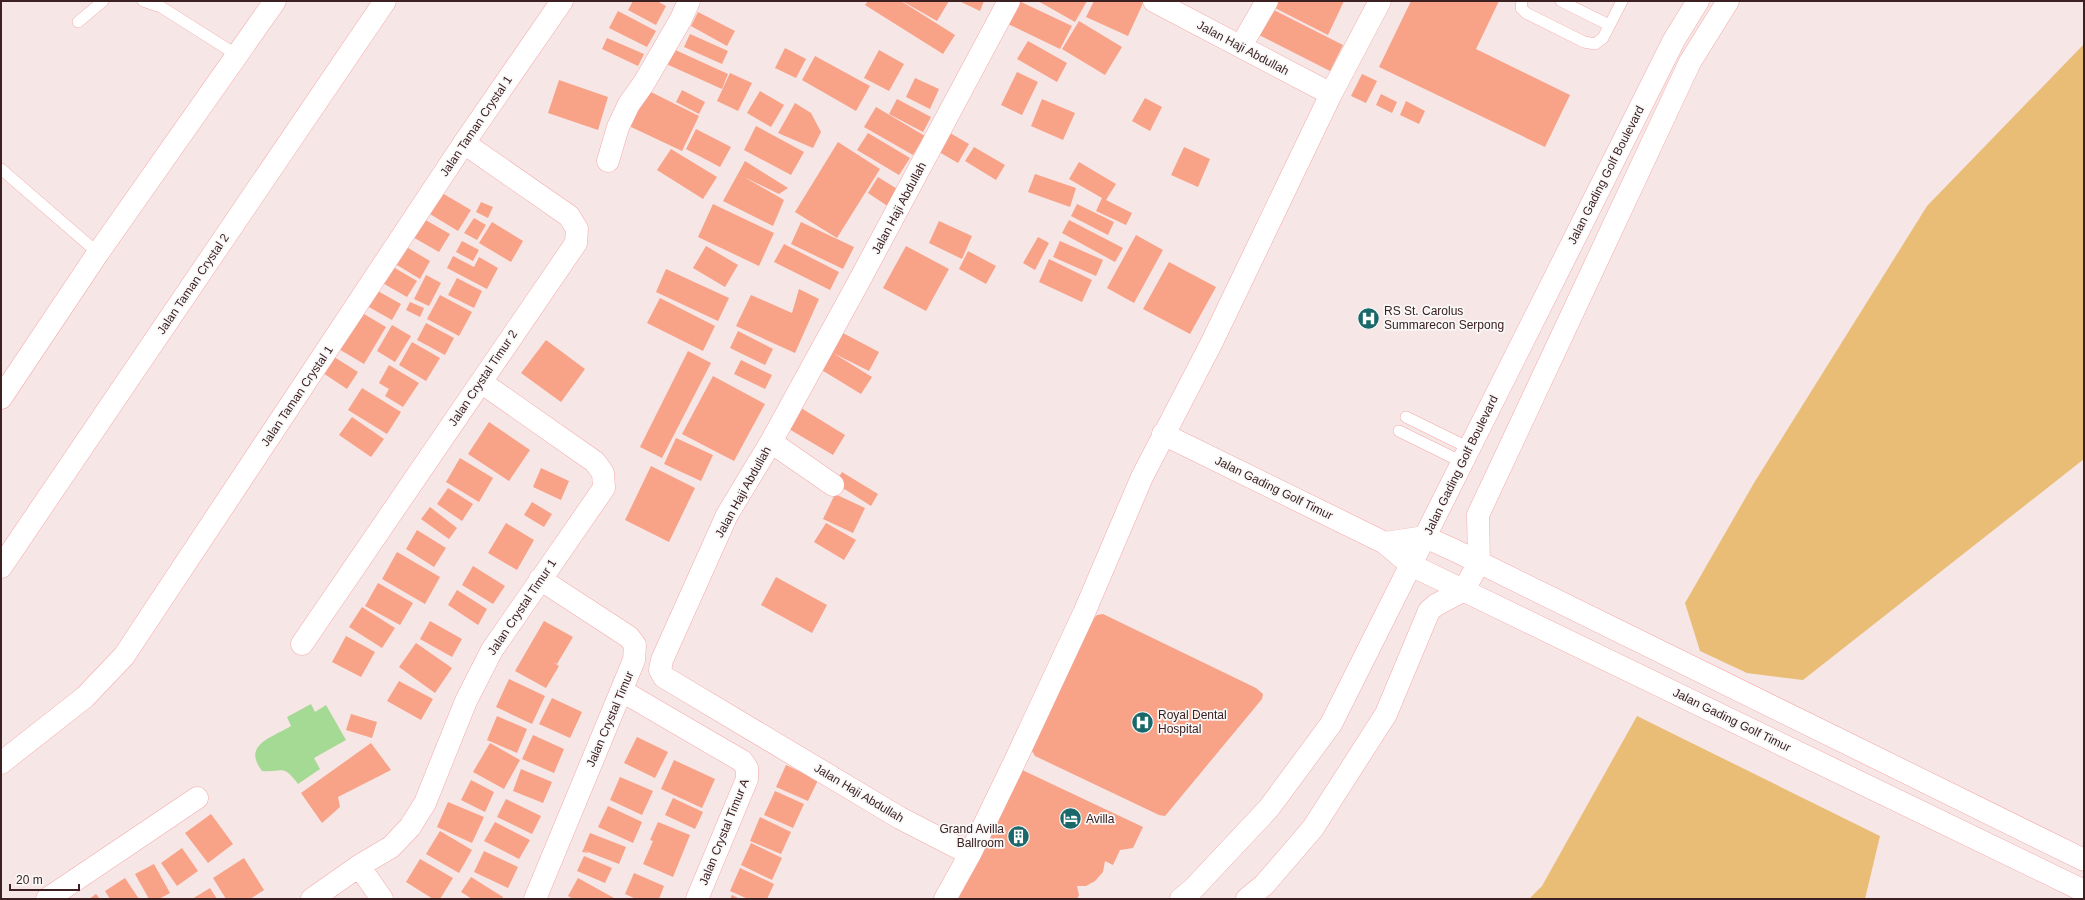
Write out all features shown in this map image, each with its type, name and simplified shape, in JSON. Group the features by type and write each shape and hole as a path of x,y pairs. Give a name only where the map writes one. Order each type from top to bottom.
{"street":[{"path":"1,398 98,253 275,1"},
{"name":"Jalan Taman Crystal 2","path":"1,567 385,1"},
{"name":"Jalan Taman Crystal 1","path":"1,763 85,697 124,656 464,143 562,1"},
{"path":"608,161 618,128 629,104 647,77 681,19 688,1"},
{"name":"Jalan Haji Abdullah","path":"970,854 900,818 662,674 660,670 662,660 727,515 770,442 952,111 1009,1"},
{"name":"Jalan Haji Abdullah","path":"1154,1 1332,94"},
{"path":"1241,46 1267,1"},
{"path":"945,899 970,854 1084,613 1142,477 1212,342 1332,94 1380,1"},
{"name":"Jalan Gading Golf Boulevard","path":"1181,899 1193,889 1269,808 1331,724 1674,40 1698,1"},
{"path":"1247,899 1264,885 1313,828 1381,721 1429,611 1436,604 1455,597 1464,590 1479,562 1478,515 1690,62 1728,1"},
{"name":"Jalan Crystal Timur 2","path":"302,644 576,243 577,229 569,216 464,143"},
{"name":"Jalan Crystal Timur 1","path":"312,899 335,892 359,866 391,848 410,827 425,803 466,701 492,650 604,488 603,473 595,462 481,382"},
{"name":"Jalan Gading Golf Timur","path":"1163,434 1385,543 1411,565 2084,891"},
{"path":"770,442 833,485"},
{"path":"1385,543 1425,537 1479,562 2084,860"},
{"name":"Jalan Crystal Timur","path":"535,899 622,691 634,660 635,645 629,637 540,579"},
{"name":"Jalan Crystal Timur A","path":"622,691 742,761 747,768 747,779 697,899"},
{"path":"47,899 197,798"},
{"path":"359,866 382,899"}],"lane":[{"path":"78,22 103,1"},
{"path":"143,1 164,4 237,55"},
{"path":"1522,1 1521,8 1526,13 1584,42 1595,44 1602,38 1622,1"},
{"path":"1561,1 1610,25"},
{"path":"1,169 98,253"},
{"path":"1406,417 1465,455"},
{"path":"1399,431 1465,455"}],"shaded area":[{"path":"2084,44 2084,459 1803,680 1747,673 1700,651 1685,603 1754,483 1927,206"},
{"path":"311,704 315,712 326,705 346,740 314,758 320,769 298,784 289,773 285,771 262,771 255,755 257,748 268,739 291,726 287,717"},
{"path":"1637,716 1880,836 1865,899 1529,899 1542,886"}],"building":[{"path":"633,1 657,1 666,6 656,25 628,10"},
{"path":"868,1 901,1 955,35 943,54 865,5"},
{"path":"902,1 949,1 937,21"},
{"path":"959,1 984,1 980,11"},
{"path":"1019,1 1072,26 1060,49 1008,24"},
{"path":"1038,1 1087,1 1075,22"},
{"path":"1094,1 1144,1 1128,36 1086,17"},
{"path":"1277,1 1344,1 1328,35 1273,7"},
{"path":"1411,1 1499,1 1476,49 1570,95 1545,147 1379,67"},
{"path":"1268,7 1343,45 1330,71 1255,33"},
{"path":"618,11 656,31 647,47 609,28"},
{"path":"698,12 735,31 727,46 691,26"},
{"path":"1079,21 1122,47 1105,75 1062,49"},
{"path":"690,34 728,51 722,64 684,47"},
{"path":"607,38 644,54 638,66 602,49"},
{"path":"1028,41 1067,63 1057,82 1017,59"},
{"path":"671,48 728,74 722,89 664,63"},
{"path":"785,48 806,59 796,78 775,68"},
{"path":"879,50 904,64 889,91 864,78"},
{"path":"815,56 870,86 856,111 802,80"},
{"path":"1017,72 1038,82 1022,115 1001,105"},
{"path":"730,73 752,83 738,111 717,101"},
{"path":"1362,74 1377,81 1366,103 1351,96"},
{"path":"915,78 939,89 930,109 906,97"},
{"path":"559,80 608,97 598,130 548,113"},
{"path":"647,90 699,116 682,151 629,126"},
{"path":"682,90 705,102 699,114 676,102"},
{"path":"760,91 784,105 771,127 747,113"},
{"path":"1381,94 1397,102 1392,113 1376,105"},
{"path":"1145,98 1162,107 1150,131 1132,121"},
{"path":"897,99 931,117 923,132 889,114"},
{"path":"1042,99 1075,113 1063,140 1031,126"},
{"path":"1406,101 1425,111 1419,124 1400,115"},
{"path":"795,103 811,113 821,132 813,148 778,133"},
{"path":"876,107 925,136 913,155 864,127"},
{"path":"756,126 804,152 791,175 744,150"},
{"path":"696,129 731,147 720,167 686,149"},
{"path":"868,133 910,158 899,175 857,150"},
{"path":"950,133 969,144 958,163 939,152"},
{"path":"838,142 880,169 837,238 795,212"},
{"path":"974,147 1005,165 996,180 965,161"},
{"path":"1184,147 1210,159 1198,187 1171,175"},
{"path":"671,149 717,177 703,199 657,170"},
{"path":"745,161 788,188 779,194 744,177 784,200 773,226 723,201"},
{"path":"1079,162 1116,184 1106,200 1132,213 1126,225 1096,211 1102,198 1069,179"},
{"path":"1035,174 1076,188 1070,207 1028,192"},
{"path":"878,177 902,192 892,209 868,193"},
{"path":"442,193 471,210 458,231 430,214"},
{"path":"481,202 493,207 488,218 476,212"},
{"path":"713,204 774,233 759,266 698,237"},
{"path":"1077,204 1114,222 1108,235 1071,216"},
{"path":"422,218 450,234 439,252 411,236"},
{"path":"474,218 486,225 477,240 464,233"},
{"path":"1069,220 1123,248 1115,262 1062,233"},
{"path":"939,221 972,236 962,259 929,243"},
{"path":"492,222 523,241 511,262 479,243"},
{"path":"801,222 854,247 843,269 791,244"},
{"path":"1136,235 1163,250 1134,303 1107,288"},
{"path":"1038,237 1049,243 1035,270 1023,263"},
{"path":"462,241 479,250 473,261 456,252"},
{"path":"1060,241 1103,260 1096,276 1053,257"},
{"path":"784,244 839,272 830,290 774,262"},
{"path":"403,245 430,261 420,279 392,262"},
{"path":"706,246 738,265 725,287 693,268"},
{"path":"906,246 949,269 926,311 883,288"},
{"path":"968,251 996,266 986,284 959,269"},
{"path":"453,256 474,267 479,257 498,268 487,289 447,268"},
{"path":"1049,259 1092,280 1082,302 1039,282"},
{"path":"1169,262 1216,287 1190,334 1143,309"},
{"path":"388,264 417,281 407,297 379,281"},
{"path":"666,269 729,298 718,321 656,292"},
{"path":"426,275 441,283 429,306 414,299"},
{"path":"457,278 482,291 474,308 448,295"},
{"path":"799,289 819,299 795,353 736,326 751,295 792,313"},
{"path":"376,290 401,304 392,320 367,306"},
{"path":"440,295 472,312 459,336 427,319"},
{"path":"660,298 715,326 703,351 647,323"},
{"path":"410,302 424,308 420,317 406,310"},
{"path":"359,311 386,327 364,364 337,348"},
{"path":"426,323 454,338 445,355 417,340"},
{"path":"392,325 411,336 395,362 377,351"},
{"path":"738,331 773,349 765,365 730,348"},
{"path":"841,332 879,352 869,371 833,353 872,377 861,394 820,369"},
{"path":"546,340 585,369 561,402 521,373"},
{"path":"412,342 440,358 426,381 399,365"},
{"path":"688,351 711,363 662,458 640,447"},
{"path":"331,355 358,372 347,389 320,371"},
{"path":"741,360 772,375 765,389 734,374"},
{"path":"389,365 419,383 403,407 385,396 389,389 379,383"},
{"path":"713,376 765,404 734,461 682,434"},
{"path":"362,388 401,412 387,434 348,410"},
{"path":"801,408 845,435 833,455 789,429"},
{"path":"352,417 384,439 371,457 339,435"},
{"path":"489,422 530,450 509,481 468,454"},
{"path":"676,438 713,455 701,481 664,464"},
{"path":"460,458 493,478 479,502 446,482"},
{"path":"651,466 695,488 669,542 625,520"},
{"path":"541,468 569,481 561,500 533,487"},
{"path":"842,472 878,494 871,506 835,483"},
{"path":"448,488 473,504 462,521 437,504"},
{"path":"835,494 865,508 853,533 823,519"},
{"path":"532,502 552,514 544,527 524,515"},
{"path":"430,507 457,528 449,539 421,519"},
{"path":"506,523 534,540 517,570 488,553"},
{"path":"826,523 856,540 844,560 814,542"},
{"path":"417,530 446,548 434,567 406,549"},
{"path":"397,552 440,577 425,604 382,579"},
{"path":"473,566 505,586 493,604 462,585"},
{"path":"776,577 827,605 812,633 761,605"},
{"path":"378,583 413,603 400,625 365,606"},
{"path":"457,590 487,609 478,625 448,605"},
{"path":"362,607 395,628 382,648 349,627"},
{"name":"Royal Dental Hospital","path":"1103,614 1256,688 1263,694 1262,699 1165,816 1159,815 1035,756 1032,751 1032,745 1093,619 1097,615"},
{"path":"430,621 462,639 452,657 420,639"},
{"path":"544,621 573,637 557,664 553,662 559,666 546,688 515,671"},
{"path":"346,636 375,652 361,677 332,662"},
{"path":"416,643 452,668 435,693 399,667"},
{"path":"509,679 545,696 532,724 496,707"},
{"path":"399,681 433,699 421,720 387,701"},
{"path":"552,698 582,712 570,738 539,724"},
{"path":"351,714 377,722 372,738 346,730"},
{"path":"497,716 527,729 517,753 487,740"},
{"path":"533,735 564,749 554,773 522,759"},
{"path":"637,737 668,752 655,778 624,763"},
{"path":"371,743 391,770 338,797 340,807 322,823 301,793"},
{"path":"490,743 520,760 504,789 473,772"},
{"path":"674,760 715,779 702,808 661,789"},
{"path":"786,765 818,780 808,801 776,787"},
{"path":"1018,768 1143,827 1133,848 1120,850 1113,865 1105,861 1103,872 1095,881 1086,886 1077,886 1079,895 1077,899 956,899"},
{"path":"521,769 552,782 543,803 513,791"},
{"path":"620,777 653,791 642,815 610,800"},
{"path":"471,780 494,792 485,812 461,800"},
{"path":"775,791 804,804 793,828 764,815"},
{"path":"673,798 703,812 695,829 665,815"},
{"path":"506,799 541,816 532,834 497,817"},
{"path":"448,802 484,817 472,843 437,827"},
{"path":"608,806 642,822 633,843 598,827"},
{"path":"211,814 233,844 208,863 185,833"},
{"path":"760,817 791,832 781,854 750,841"},
{"path":"495,822 530,840 519,859 484,841"},
{"path":"658,822 690,835 673,877 643,864 653,841 650,840"},
{"path":"440,831 472,850 459,873 426,854"},
{"path":"590,833 626,847 619,864 583,850"},
{"path":"751,843 782,858 772,880 741,865"},
{"path":"182,848 198,871 177,886 161,863"},
{"path":"484,851 518,867 508,888 474,872"},
{"path":"584,856 612,868 605,883 577,871"},
{"path":"244,858 264,890 250,899 226,899 213,878"},
{"path":"420,859 453,878 440,899 433,899 406,882"},
{"path":"154,864 170,893 159,899 149,899 135,874"},
{"path":"740,868 774,884 767,899 748,899 730,891"},
{"path":"634,873 664,886 659,899 636,899 625,894"},
{"path":"471,877 503,897 502,899 472,899 461,892"},
{"path":"125,878 139,899 110,899 105,891"},
{"path":"578,878 614,899 573,899 568,896"},
{"path":"210,888 217,899 192,899"},
{"path":"96,894 100,899 89,899"},
{"path":"732,895 740,899 730,899"}],"place":[{"name":"RS St. Carolus Summarecon Serpong","path":"1369,318"},
{"name":"Royal Dental Hospital","path":"1143,722"},
{"name":"Avilla","path":"1070,819"},
{"name":"Grand Avilla Ballroom","path":"1019,836"}]}
